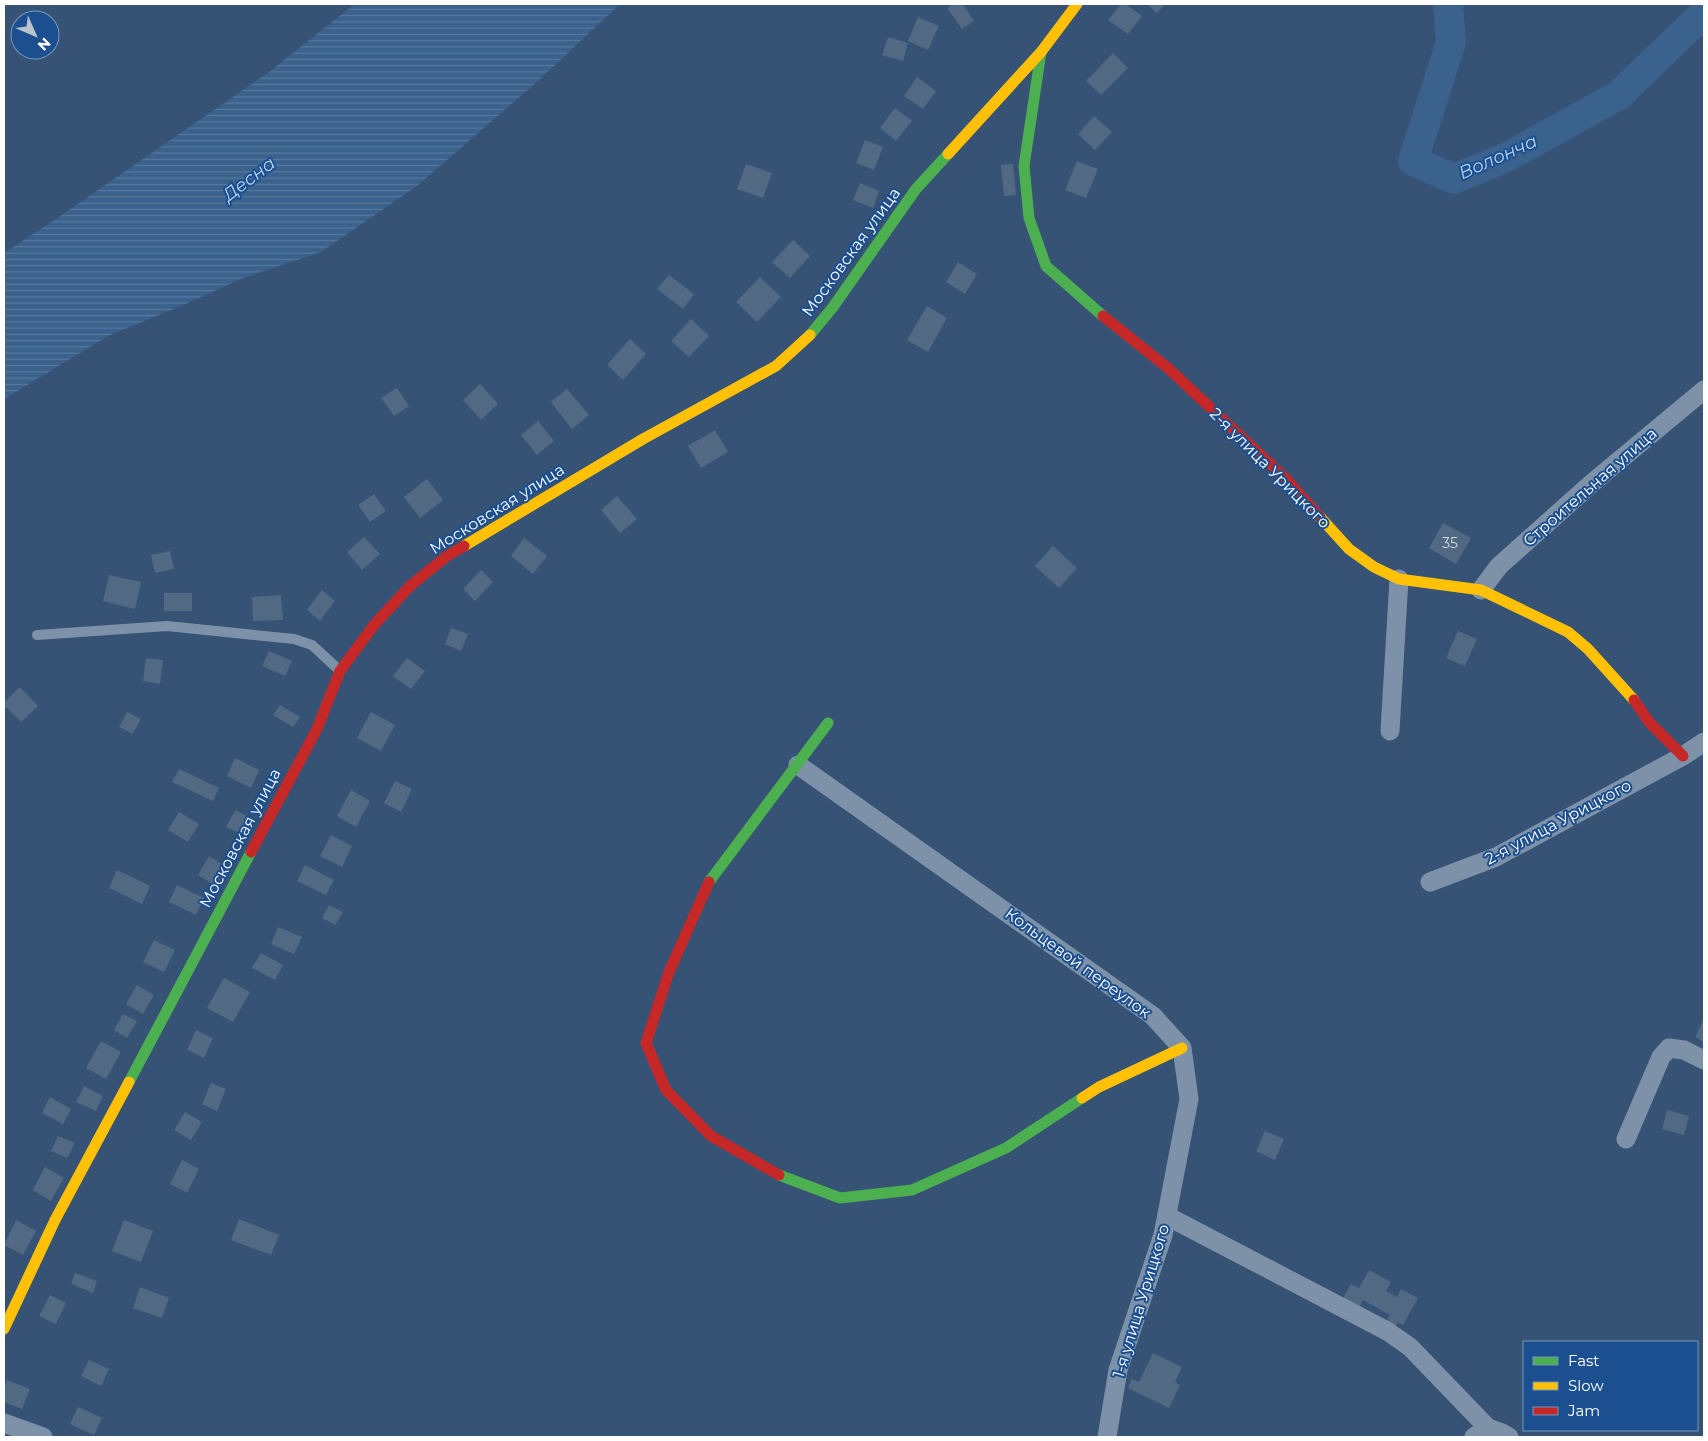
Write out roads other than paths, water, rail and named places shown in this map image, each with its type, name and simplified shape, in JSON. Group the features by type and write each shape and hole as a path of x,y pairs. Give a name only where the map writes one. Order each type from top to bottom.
{"street":[{"name":"Московская улица","path":"6,1317 55,1220 317,729 340,671 374,625 410,586 447,556 643,438 776,366 814,331 834,307 916,188 1041,52 1077,4"},
{"name":"2-я улица Урицкого","path":"1041,52 1024,166 1029,218 1046,266 1103,316 1168,368 1285,478 1349,549 1374,567 1400,579 1481,590 1568,632 1588,649 1633,699 1649,722 1683,756"},
{"name":"Строительная улица","path":"1481,590 1499,566 1592,483 1704,390"},
{"path":"1390,731 1400,579"},
{"path":"828,724 711,878 669,972 646,1043 666,1090 711,1136 781,1176 840,1198 912,1190 1006,1148 1099,1087 1182,1048"},
{"name":"2-я улица Урицкого","path":"1430,882 1496,856 1683,756 1704,742"},
{"name":"Кольцевой переулок","path":"798,765 1153,1016 1182,1048"},
{"name":"1-я улица Урицкого","path":"1106,1437 1118,1370 1163,1235 1167,1216 1189,1099 1182,1048"},
{"path":"1626,1139 1661,1056 1669,1048 1684,1050 1704,1060"},
{"path":"1167,1216 1387,1332 1410,1347 1481,1433 1502,1433 1509,1437"},
{"path":"4,1423 43,1437"}],"lane":[{"path":"37,635 167,626 294,638 312,645 340,671"}],"water":[{"name":"Десна","path":"355,4 620,4 539,80 417,186 321,252 243,278 108,336 4,399 4,253 269,72"}],"waterway":[{"name":"Волонча","path":"1448,4 1451,42 1413,161 1454,179 1507,157 1619,95 1704,13"}]}
